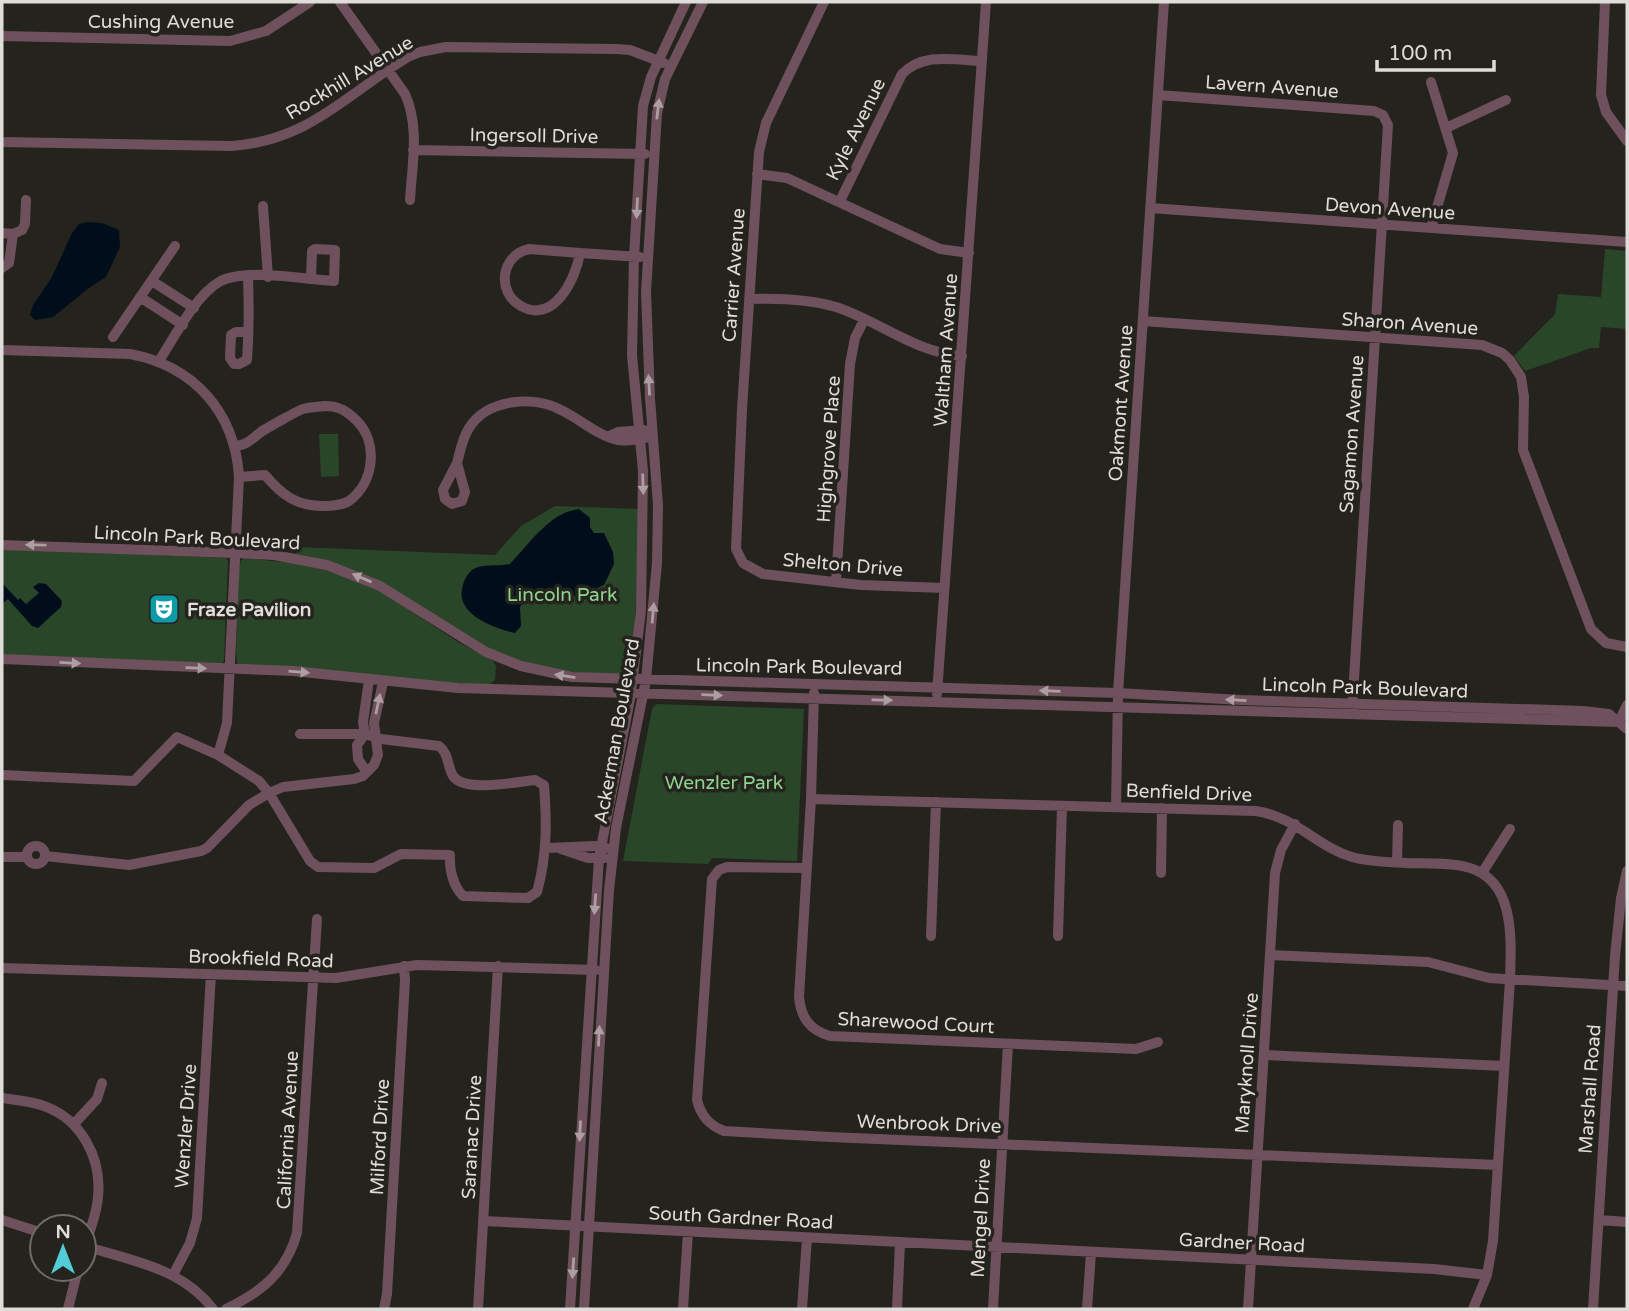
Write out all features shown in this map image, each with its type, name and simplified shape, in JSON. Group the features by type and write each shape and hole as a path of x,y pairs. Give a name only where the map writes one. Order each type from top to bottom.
{"street":[{"name":"Cushing Avenue","path":"2,36 230,41 266,32 310,2"},
{"path":"340,2 411,107 414,128 410,200"},
{"name":"Ackerman Boulevard","path":"570,1309 599,853 631,692 641,611 643,485 632,355 639,154 645,92 686,2"},
{"name":"Ackerman Boulevard","path":"584,1309 603,970 613,854 646,680 657,563 657,505 646,318 654,155 661,88 703,2"},
{"name":"Carrier Avenue","path":"743,563 735,542 759,152 766,123 824,2"},
{"name":"Waltham Avenue","path":"937,701 986,2"},
{"name":"Oakmont Avenue","path":"1116,807 1117,706 1164,2"},
{"path":"1605,2 1601,95 1606,112 1627,141"},
{"name":"Rockhill Avenue","path":"2,142 231,146 260,142 278,138 312,123 388,70 420,52 446,47 630,50 670,65"},
{"name":"Kyle Avenue","path":"840,201 902,74 916,63 935,59 982,61"},
{"path":"1430,228 1453,153 1431,82"},
{"name":"Lavern Avenue","path":"1158,95 1374,111 1383,115"},
{"path":"1446,128 1506,100"},
{"name":"Sagamon Avenue","path":"1352,709 1388,125 1383,115"},
{"name":"Ingersoll Drive","path":"413,150 654,155"},
{"path":"757,174 788,178 940,249 969,253"},
{"path":"2,268 9,263 7,234 22,230 25,224 26,200"},
{"path":"263,206 268,277"},
{"name":"Devon Avenue","path":"1150,208 1627,242"},
{"path":"113,337 175,246"},
{"path":"580,253 569,288 549,305 535,309 525,308 513,301 509,295 505,271 515,254 529,249 648,257"},
{"path":"159,361 202,297 220,281 237,276 312,279"},
{"path":"248,276 248,332"},
{"path":"152,281 194,308"},
{"path":"140,297 183,325"},
{"path":"749,299 823,304 935,353 962,356"},
{"name":"Highgrove Place","path":"836,582 850,364 855,338 864,320"},
{"name":"Sharon Avenue","path":"1143,321 1482,345 1510,360 1518,371 1523,387 1523,450 1591,629 1602,640 1627,647"},
{"path":"2,350 130,354 159,361 201,389 222,417 234,447 239,477 231,669 226,728 218,755"},
{"path":"457,463 469,427 484,412 503,404 529,402 559,408 609,436 618,432 653,433"},
{"path":"234,447 251,443 262,431 302,409 322,406 338,406 351,415 367,430 371,446 371,470 360,487 348,501 332,506 308,506 291,500 265,475 239,477"},
{"name":"Lincoln Park Boulevard","path":"2,545 235,552 303,560 355,575 380,586 486,652 521,666 572,677 1118,693 1352,709"},
{"name":"Shelton Drive","path":"743,563 764,574 836,582 944,588"},
{"name":"Lincoln Park Boulevard","path":"2,659 293,671 383,682 469,688 1117,706 1583,711 1609,714 1623,725"},
{"path":"2,857 26,857 30,848 36,846 44,850 46,856 129,865 201,851 248,805 269,793 283,787 363,776 374,765 378,755 363,722 369,680"},
{"path":"366,771 358,760 357,745 370,735 383,682"},
{"name":"Sharewood Court","path":"815,683 799,997 800,1009 810,1027 830,1036 1008,1044 1136,1049 1158,1042"},
{"path":"1623,725 1627,705"},
{"path":"2,775 134,781 177,737 218,755 253,776 269,793 279,813 314,865 374,868 401,854 450,855 450,869 463,896 528,898 537,892 547,848 544,785 541,782 535,780 465,785 454,777 445,750 439,746 370,735 300,734"},
{"name":"Benfield Drive","path":"811,799 1256,811 1280,816 1342,853 1373,861 1457,865 1482,873"},
{"path":"931,936 936,802"},
{"path":"1058,936 1062,806"},
{"path":"1161,873 1163,808"},
{"name":"Maryknoll Drive","path":"1248,1309 1275,873 1281,850 1295,824"},
{"path":"1397,863 1398,825"},
{"path":"1473,1309 1487,1275 1493,1241 1510,980 1510,929 1504,902 1495,884 1482,873 1510,829"},
{"path":"547,848 573,846 613,854"},
{"name":"Wenbrook Drive","path":"807,868 727,867 719,870 712,879 697,1100 703,1115 715,1127 724,1131 1498,1165"},
{"name":"Marshall Road","path":"1593,1309 1613,984 1621,898 1627,871"},
{"name":"California Avenue","path":"226,1309 248,1299 270,1283 287,1260 298,1233 317,919"},
{"path":"1270,955 1428,962 1476,976 1627,986"},
{"name":"Brookfield Road","path":"2,968 314,977 354,976 404,966 603,970"},
{"name":"Milford Drive","path":"384,1309 387,1294 404,966"},
{"name":"Saranac Drive","path":"478,1309 498,967"},
{"name":"Wenzler Drive","path":"173,1275 190,1243 197,1218 211,974"},
{"name":"Mengel Drive","path":"993,1309 1008,1044"},
{"path":"1264,1055 1504,1066"},
{"path":"74,1124 97,1099 102,1083"},
{"path":"2,1098 46,1107 74,1124 94,1158 99,1185 96,1213"},
{"path":"2,1220 28,1228"},
{"path":"1599,1220 1627,1222"},
{"name":"South Gardner Road","path":"484,1221 996,1248"},
{"path":"683,1309 688,1232"},
{"path":"802,1309 807,1238"},
{"path":"897,1309 901,1243"},
{"name":"Gardner Road","path":"996,1248 1434,1269 1487,1275"},
{"path":"98,1251 173,1275 195,1289 213,1309"},
{"path":"1087,1309 1091,1252"},
{"path":"68,1309 74,1283"}],"green space":[{"path":"1605,249 1627,251 1627,329 1601,327 1599,348 1591,348 1525,371 1514,356 1555,314 1558,294 1601,297"},
{"path":"319,434 338,434 339,476 321,477"},
{"name":"Lincoln Park","path":"555,506 640,509 635,624 629,667 621,675 564,671 511,659 475,643 428,611 400,596 313,557 296,554 296,547 495,555 521,526"},
{"path":"2,549 226,558 224,661 221,664 2,655"},
{"name":"Lincoln Park","path":"245,558 310,565 383,593 458,642 493,661 496,666 495,680 490,684 480,685 239,665 236,652 239,569 241,560"},
{"name":"Wenzler Park","path":"656,704 804,709 797,861 712,858 708,864 623,861 652,709"}],"water":[{"path":"102,223 119,230 120,247 106,277 53,317 35,320 30,315 33,305 52,277 72,233 79,224"},
{"path":"579,509 590,518 590,527 594,533 604,533 613,552 614,564 604,585 580,596 526,598 520,607 521,626 515,633 488,624 471,613 462,598 463,584 470,572 480,567 510,564 549,522 568,511"},
{"path":"2,583 18,600 20,598 26,604 39,593 33,587 39,583 46,584 62,601 61,607 38,628 32,626 8,599 2,604"}],"place":[{"name":"Fraze Pavilion","path":"164,609"}]}
